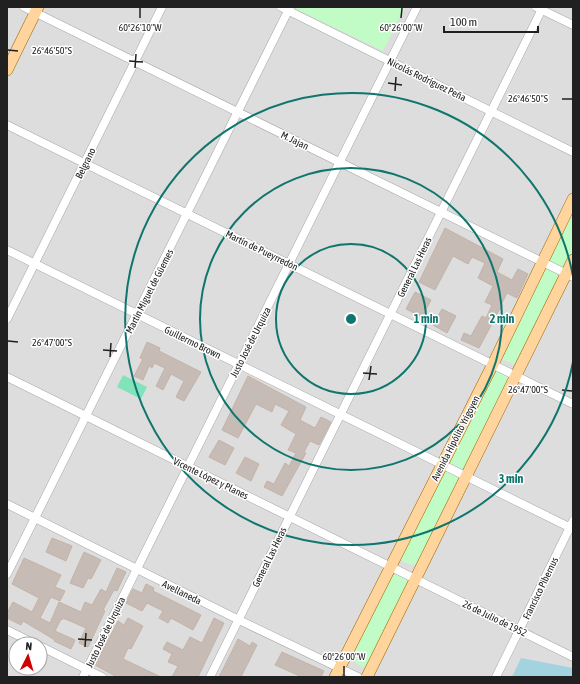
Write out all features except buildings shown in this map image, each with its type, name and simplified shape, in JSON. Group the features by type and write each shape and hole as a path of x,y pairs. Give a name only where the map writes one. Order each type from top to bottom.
{"main road":[{"path":"7,70 37,10"},
{"name":"Avenida Hipólito Yrigoyen","path":"337,672 441,464 493,364 573,199"},
{"path":"367,677 466,476 570,275 573,260"}],"street":[{"name":"M. Jajan","path":"24,7 37,10 134,61 570,275"},
{"name":"Belgrano","path":"7,319 162,7"},
{"name":"Justo José de Urquiza","path":"83,677 186,466 239,364 416,7"},
{"name":"Nicolás Rodríguez Peña","path":"287,8 573,152"},
{"name":"Martín Miguel de Güemes","path":"7,574 85,416 188,214 287,8"},
{"path":"541,8 573,25"},
{"name":"General Las Heras","path":"210,677 492,111 541,8"},
{"name":"Martín de Pueyrredón","path":"7,124 573,404"},
{"name":"Guillermo Brown","path":"7,250 340,415 572,526"},
{"name":"Vicente López y Planes","path":"7,377 416,579"},
{"name":"Avellaneda","path":"7,504 239,620 337,672 358,677"},
{"name":"Francisco Pibernus","path":"496,677 572,526"},
{"name":"26 de Julio de 1952","path":"416,579 573,657"},
{"path":"7,630 19,636"},
{"path":"48,650 102,677"}],"shaded area":[{"path":"7,7 573,7 573,677 7,677"}],"green space":[{"path":"405,7 383,51 294,8"},
{"path":"573,210 573,251 564,268 548,260"},
{"path":"544,265 561,273 517,366 500,358"},
{"path":"494,369 511,378 465,470 448,462"},
{"path":"123,375 147,387 141,399 117,387"},
{"path":"444,468 462,477 419,563 411,565 401,560 400,553"},
{"path":"396,574 403,576 408,581 407,590 370,665 363,667 355,662 351,653 390,577"}],"water":[{"path":"521,658 573,668 573,677 512,677"}]}
